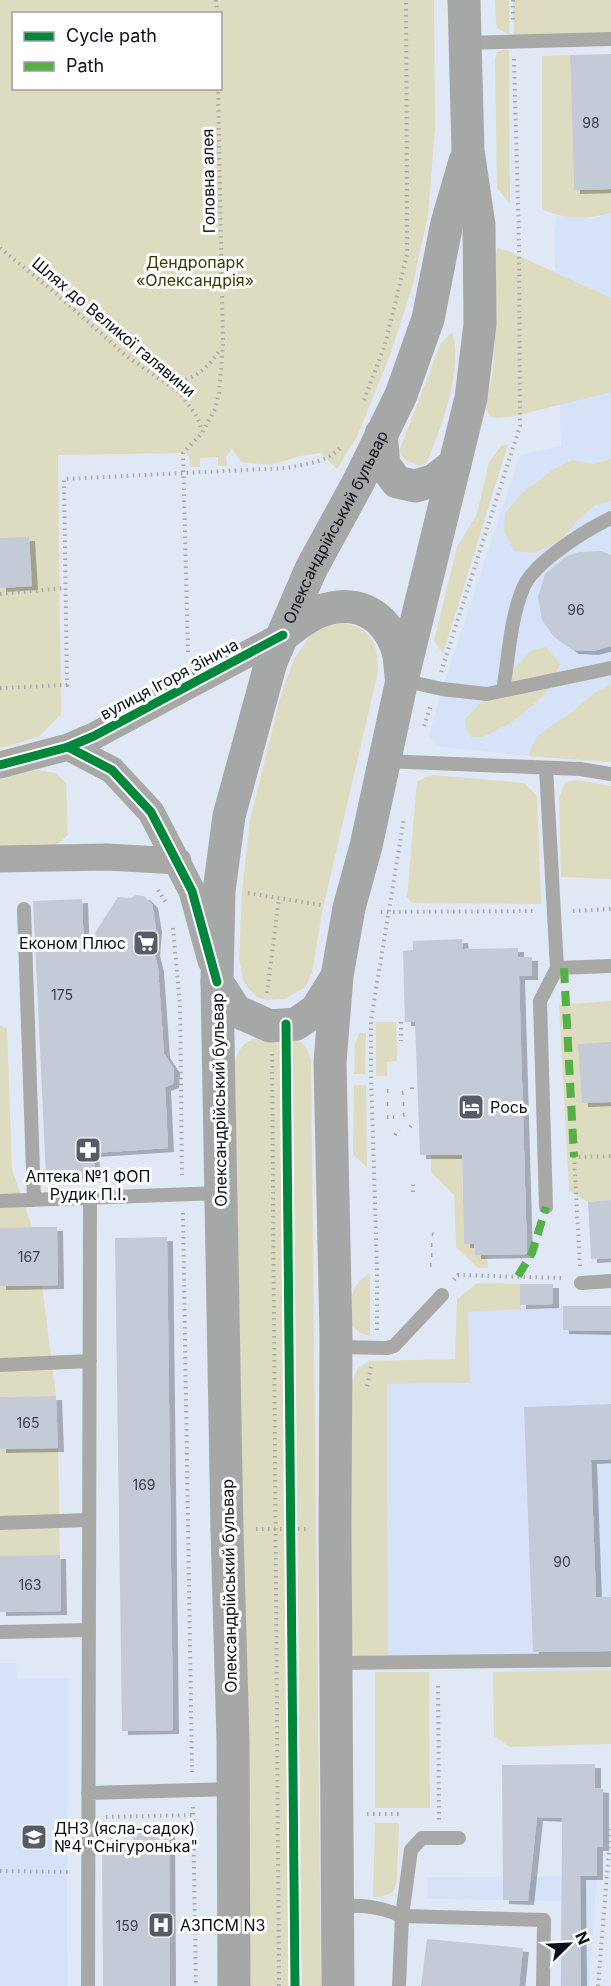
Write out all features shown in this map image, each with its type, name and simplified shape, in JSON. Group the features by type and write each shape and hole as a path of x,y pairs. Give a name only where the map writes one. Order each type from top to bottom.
{"main road":[{"name":"Олександрійський бульвар","path":"338,1986 336,1347 330,1062 336,976 349,908 366,846 398,762 402,680 471,398 480,324 479,225 468,151 464,0"},
{"name":"Олександрійський бульвар","path":"234,1986 233,1790 216,982 219,891 229,816 272,662 311,569 358,483 400,395 428,319 447,223 468,151"},
{"path":"381,434 384,465 397,482 415,486 433,481 455,464"},
{"path":"283,635 316,613 334,607 352,607 372,612 386,625 398,649 402,680"},
{"path":"216,982 236,1011 270,1026 296,1023 316,1010 336,976"}],"street":[{"name":"вулиця Ігоря Зінича","path":"0,765 68,747 94,736 283,635"},
{"path":"68,747 111,770 151,812 192,891 216,982"},
{"path":"0,859 107,857 178,861"}],"lane":[{"path":"465,43 611,39"},
{"path":"503,690 516,610 525,585 535,570 561,548 611,518"},
{"path":"402,680 436,688 487,694 611,668"},
{"path":"398,762 580,769 611,774"},
{"path":"546,768 556,968 540,1001 546,1207"},
{"path":"24,909 34,1200"},
{"path":"556,968 611,966"},
{"path":"0,1201 221,1193"},
{"path":"88,1986 90,1198"},
{"path":"581,1283 611,1281"},
{"path":"336,1347 394,1346 447,1290"},
{"path":"0,1365 90,1361"},
{"path":"0,1523 89,1520"},
{"path":"0,1632 89,1630"},
{"path":"336,1663 611,1660"},
{"path":"88,1793 233,1790"},
{"path":"399,1986 402,1916 411,1850 422,1838 459,1838"},
{"path":"338,1906 366,1905 402,1916 544,1920 543,1986"}],"path":[{"path":"361,407 385,345 407,254 406,0"},
{"path":"398,762 436,688 520,426 519,241 513,0"},
{"path":"166,383 186,380 196,375 208,366 223,345"},
{"path":"1,689 67,685 64,479 286,468 314,463 334,456 341,447"},
{"path":"0,594 64,588"},
{"path":"376,1348 377,1270 371,1020 404,817"},
{"path":"158,890 168,906"},
{"path":"242,891 324,905"},
{"path":"267,993 279,898"},
{"path":"381,912 611,909"},
{"path":"171,918 180,1005 196,1986"},
{"path":"401,1022 401,1041"},
{"path":"272,1050 279,1986"},
{"path":"412,1083 412,1089"},
{"path":"387,1091 393,1091"},
{"path":"387,1104 393,1104"},
{"path":"387,1117 394,1117"},
{"path":"395,1135 399,1130"},
{"path":"447,1290 458,1275 559,1277 581,1283 574,1157 611,1156"},
{"path":"413,1183 413,1192"},
{"path":"290,1517 290,1541"},
{"path":"188,1531 335,1528"},
{"path":"438,1686 440,1838"},
{"path":"367,1814 400,1814"},
{"path":"97,1818 193,1815"},
{"path":"598,1986 611,1825"},
{"path":"0,1871 88,1871"}],"shaded area":[{"path":"611,213 611,762 442,747 435,744 429,735 442,689 520,455 561,446 554,233 557,216 590,219"},
{"path":"563,1306 564,1330 611,1331 611,1670 512,1671 511,1654 388,1655 387,1384 469,1383 468,1311"},
{"name":"ДНЗ (ясла-садок) №4 \"Снігуронька\"","path":"0,1663 16,1663 17,1678 68,1678 67,1986 0,1986"},
{"path":"597,1876 589,1986 560,1986 561,1901 427,1899 427,1877"}],"green space":[{"name":"Дендропарк «Олександрія»","path":"0,0 434,0 435,128 428,215 412,288 389,358 357,437 337,469 321,453 300,456 270,465 241,462 232,449 226,457 227,466 218,466 218,457 200,458 200,467 191,467 190,458 186,453 58,455 61,714 39,737 0,748"},
{"path":"495,0 509,0 509,34 498,29"},
{"path":"513,0 611,0 611,39 514,42"},
{"path":"505,49 509,51 510,204 497,188 495,59 497,52"},
{"path":"570,55 574,189 611,189 611,213 593,217 568,217 542,209 542,56"},
{"path":"497,248 611,298 611,392 511,417 489,416 486,408 493,370"},
{"path":"452,332 455,362 449,397 439,433 427,462 420,466 405,460 399,451 441,343"},
{"path":"508,444 443,654 434,641 457,547 477,514 489,462 501,446"},
{"path":"611,459 611,501 595,505 561,540 534,553 514,551 504,531 505,513 522,493 554,469 572,460 593,464"},
{"path":"337,623 357,627 370,637 377,652 378,672 322,912 312,973 305,987 285,999 267,1000 257,997 243,980 239,958 242,891 250,820 280,698 294,659 309,637 319,629"},
{"path":"546,647 560,664 551,687 509,724 483,737 471,737 466,729 465,719 532,650"},
{"path":"611,685 611,762 528,756 537,736 568,715 594,693"},
{"path":"38,770 56,773 66,783 68,835 55,846 0,849 0,778"},
{"path":"434,775 524,783 537,796 541,904 414,903 410,901 407,897 417,782"},
{"path":"578,780 611,786 611,879 561,877 559,798 565,782"},
{"path":"611,1001 611,1200 588,1202 569,1191 559,1005"},
{"path":"376,1022 396,1022 397,1061 387,1062 387,1076 376,1076"},
{"path":"0,1025 7,1029 12,1169 32,1227 0,1228"},
{"path":"359,1033 366,1033 365,1074 354,1074 355,1045"},
{"path":"253,1039 298,1041 305,1046 311,1060 321,1986 247,1986 235,1063 241,1048"},
{"path":"354,1085 366,1085 367,1168 353,1154"},
{"path":"461,1125 464,1244 474,1244 475,1255 487,1255 488,1268 478,1268 456,1247 454,1195 431,1172 431,1155"},
{"path":"370,1273 370,1336 360,1333 352,1326 352,1296 357,1284"},
{"path":"477,1283 520,1284 521,1309 468,1312 470,1383 387,1384 388,1655 357,1656 351,1653 351,1384 358,1368 369,1361 455,1359 457,1299"},
{"path":"42,1285 56,1396 0,1397 0,1286"},
{"path":"58,1448 60,1555 0,1556 0,1449"},
{"path":"611,1670 611,1744 510,1747 494,1736 493,1672"},
{"path":"375,1672 429,1672 430,1808 375,1808"},
{"path":"375,1823 399,1823 397,1881 393,1892 381,1897 373,1897"}],"building":[{"path":"611,54 611,189 574,190 570,55"},
{"path":"29,537 32,586 0,588 0,538"},
{"path":"601,551 611,555 611,646 593,651 573,650 554,637 542,620 538,597 545,574 565,557 579,552"},
{"path":"136,895 144,896 152,904 156,928 154,952 158,968 164,1054 174,1069 173,1084 165,1087 168,1148 93,1153 95,1174 46,1177 33,901 82,899 84,950 118,897 131,898"},
{"name":"Рось","path":"462,939 463,949 518,948 518,957 532,957 532,976 519,976 527,1254 475,1255 474,1244 464,1244 462,1155 420,1155 415,1022 405,1022 403,951 413,950 413,941"},
{"path":"611,1042 611,1102 582,1103 578,1044"},
{"path":"611,1200 611,1258 591,1259 588,1202"},
{"path":"57,1227 58,1285 0,1286 0,1228"},
{"path":"167,1237 173,1730 122,1731 115,1238"},
{"path":"520,1284 553,1284 553,1304 520,1305"},
{"path":"563,1306 611,1306 611,1331 563,1330"},
{"path":"56,1396 58,1448 0,1449 0,1397"},
{"path":"611,1404 611,1459 591,1460 596,1597 611,1597 611,1651 533,1652 524,1407"},
{"path":"60,1555 61,1611 0,1612 0,1556"},
{"path":"595,1764 595,1788 603,1789 603,1847 597,1847 597,1876 580,1876 581,1986 561,1986 562,1818 537,1817 528,1901 503,1900 502,1765"},
{"path":"133,1830 169,1830 170,1986 103,1986 102,1849 134,1848"},
{"path":"427,1939 523,1948 519,1986 421,1986"}],"marked path":[{"path":"564,968 574,1157"},
{"path":"518,1276 532,1253 546,1207"}],"cycle path":[{"path":"0,765 68,747 94,736 283,635"},
{"path":"68,747 112,770 151,812 192,891 217,982"},
{"path":"286,1024 295,1986"}],"place":[{"name":"Економ Плюс","path":"146,943"},
{"name":"Рось","path":"471,1107"},
{"name":"Аптека №1 ФОП Рудик П.І.","path":"88,1150"},
{"name":"ДНЗ (ясла-садок) №4 \"Снігуронька\"","path":"34,1837"},
{"name":"АЗПСМ N3","path":"161,1925"}]}
